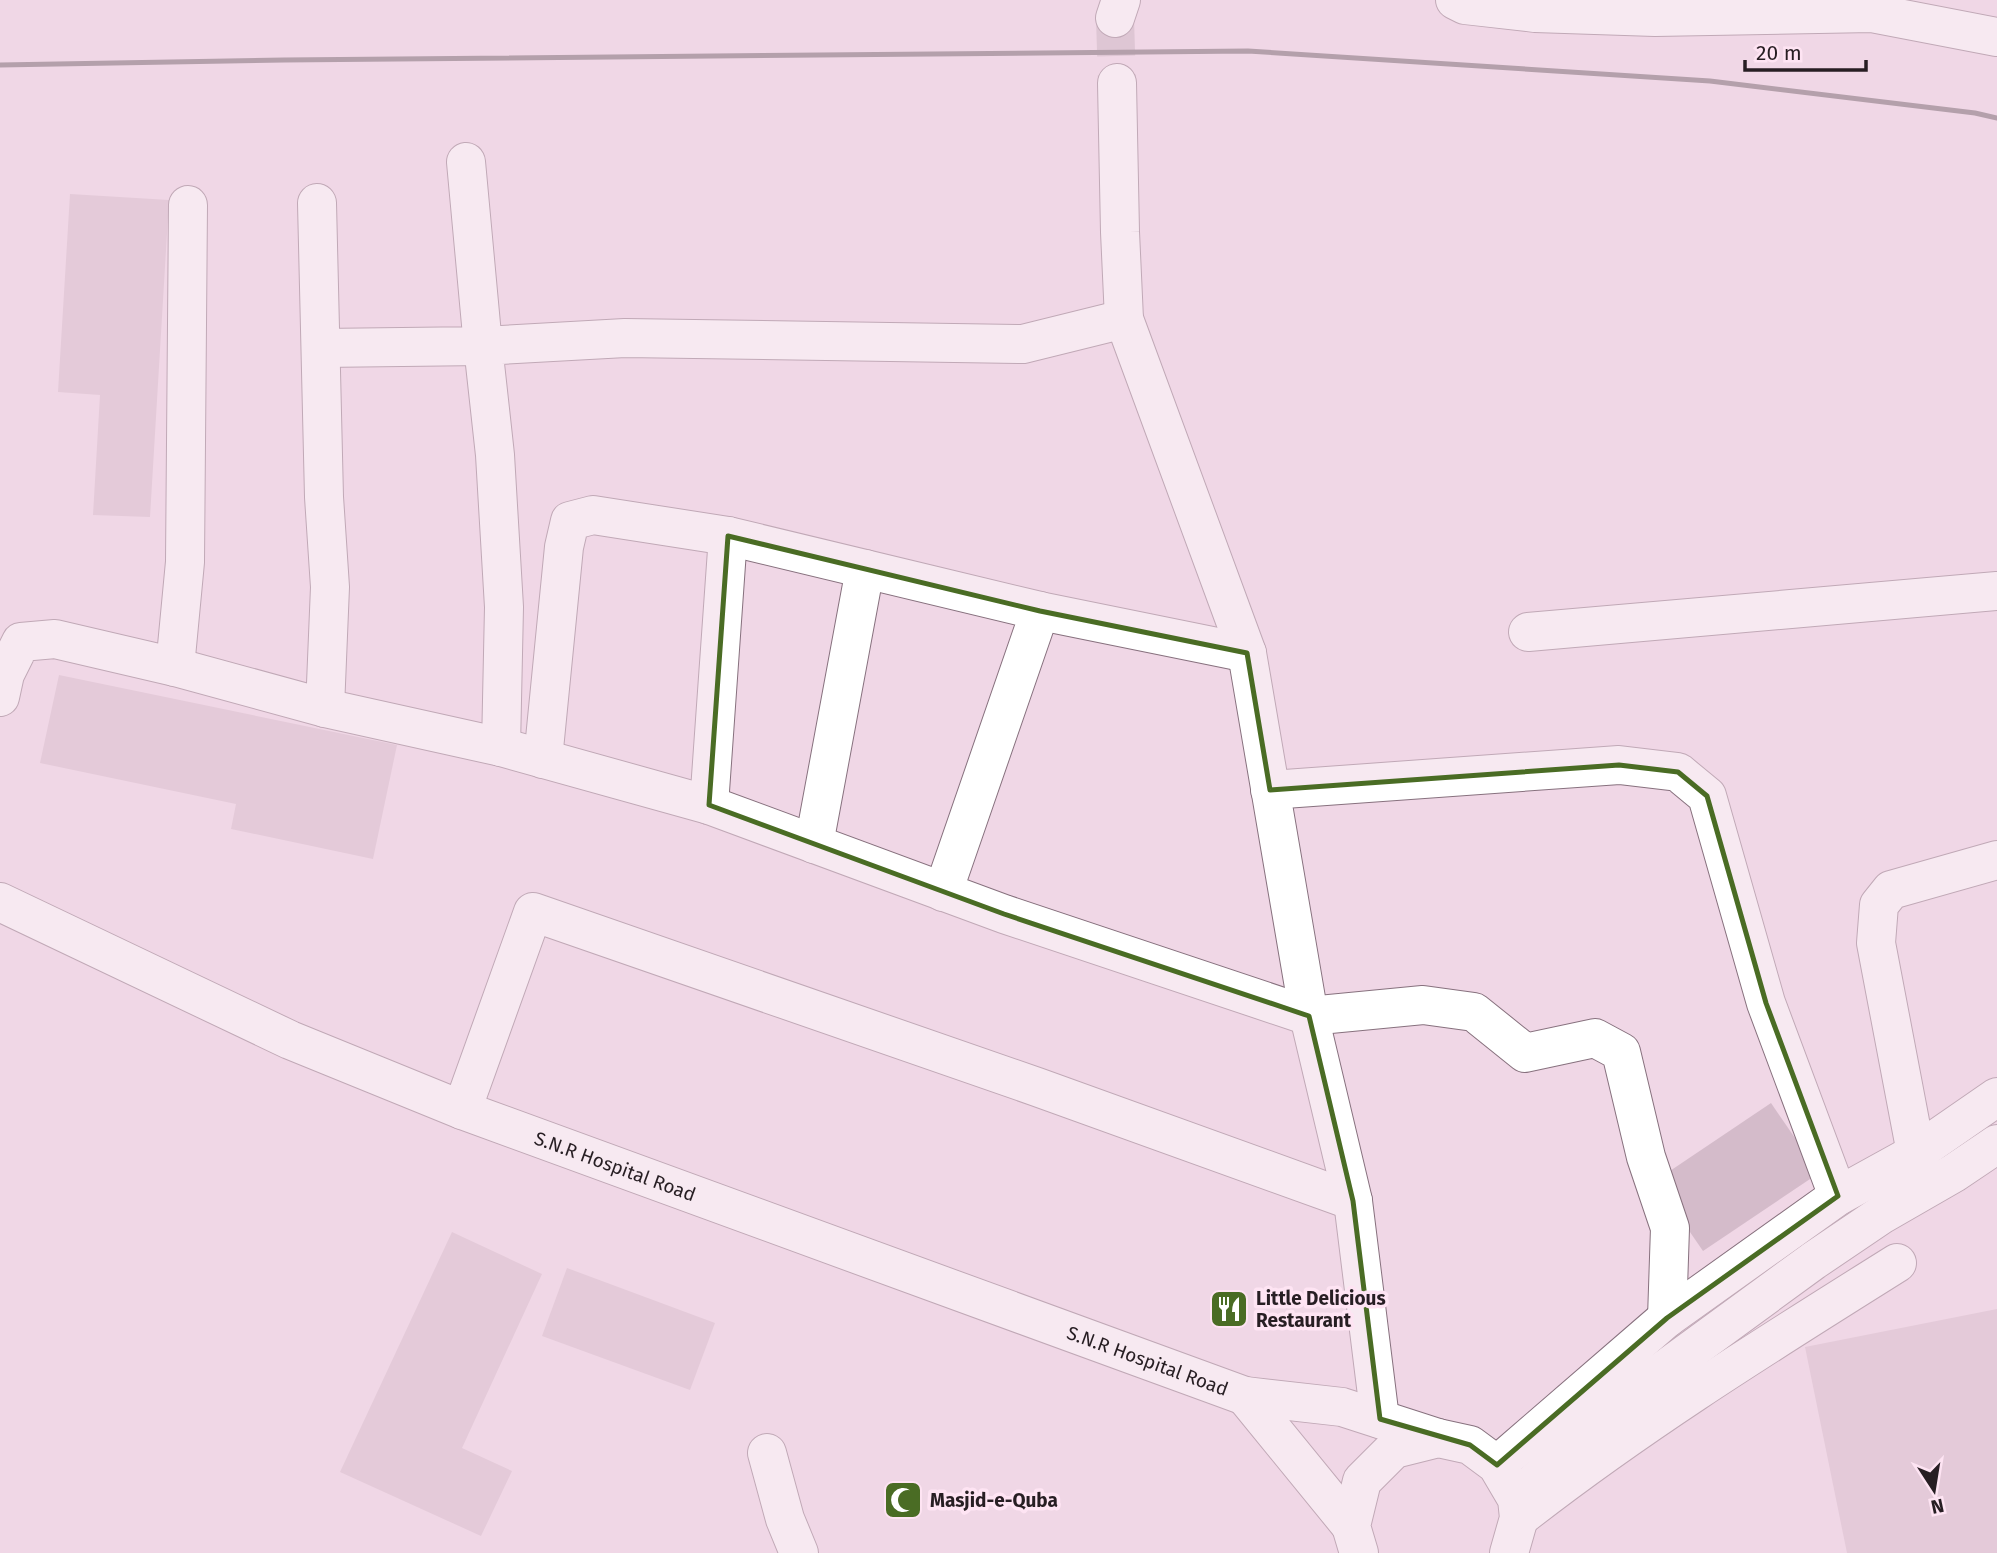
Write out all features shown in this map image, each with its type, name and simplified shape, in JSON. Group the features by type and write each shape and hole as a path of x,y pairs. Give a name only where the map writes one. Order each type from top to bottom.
{"street":[{"path":"1455,0 1465,5 1535,13 1642,17 1872,13 1997,37"},
{"path":"1117,83 1124,319 1247,653 1309,1016 1353,1201 1380,1419"},
{"path":"466,162 495,455 504,607 501,747"},
{"path":"317,203 324,497 330,587 325,708"},
{"path":"175,667 185,562 188,205"},
{"path":"321,348 483,346 625,338 1023,344 1124,319"},
{"path":"543,759 564,547 570,521 593,515 727,536 1040,611 1247,653"},
{"path":"709,805 727,536"},
{"path":"814,844 865,569"},
{"path":"1528,632 1997,591"},
{"path":"943,892 1040,611"},
{"path":"0,697 5,674 21,642 55,639 175,667 325,708 501,747 709,805 943,892 1309,1016 1423,1005 1474,1012 1525,1053 1595,1038 1621,1052 1646,1157 1670,1228 1667,1318"},
{"path":"1270,790 1619,765 1678,772 1707,796 1766,1003 1838,1196"},
{"path":"1916,1153 1876,943 1879,905 1891,890 1997,860"},
{"name":"S.N.R Hospital Road","path":"0,902 290,1040 462,1110 1245,1396 1342,1406 1438,1438 1470,1445 1497,1465"},
{"path":"462,1110 533,912 1037,1087 1353,1201"},
{"path":"1515,1523 1497,1465 1667,1318 1838,1196 1916,1153 1997,1097"},
{"path":"1515,1523 1627,1397 1813,1261 1881,1215 1954,1173 1997,1144"},
{"path":"1515,1523 1580,1470 1700,1388 1897,1263"},
{"path":"1245,1396 1355,1539"},
{"path":"1355,1539 1362,1481 1394,1449 1438,1438"},
{"path":"767,1452 785,1519 799,1553"}],"highlighted area":[{"path":"728,536 1040,611 1247,653 1270,790 1619,765 1678,772 1707,796 1766,1003 1838,1196 1667,1318 1497,1465 1470,1445 1380,1419 1353,1201 1309,1016 1004,914 709,805"}],"building":[{"path":"70,194 169,200 150,517 93,515 100,395 58,392"},
{"path":"59,675 397,745 373,859 231,829 236,804 40,763"},
{"path":"1771,1103 1819,1173 1703,1251 1655,1181"},
{"path":"452,1232 542,1274 462,1448 512,1471 481,1536 340,1472"},
{"path":"567,1268 715,1323 690,1390 542,1336"},
{"path":"1997,1309 1997,1553 1847,1553 1805,1347"}],"tunnel":[{"path":"1115,18 1117,83"}],"railway":[{"path":"0,65 1248,51 1710,81 1975,113 1997,118"}],"place":[{"name":"Little Delicious Restaurant","path":"1229,1309"},
{"name":"Masjid-e-Quba","path":"903,1500"}]}
